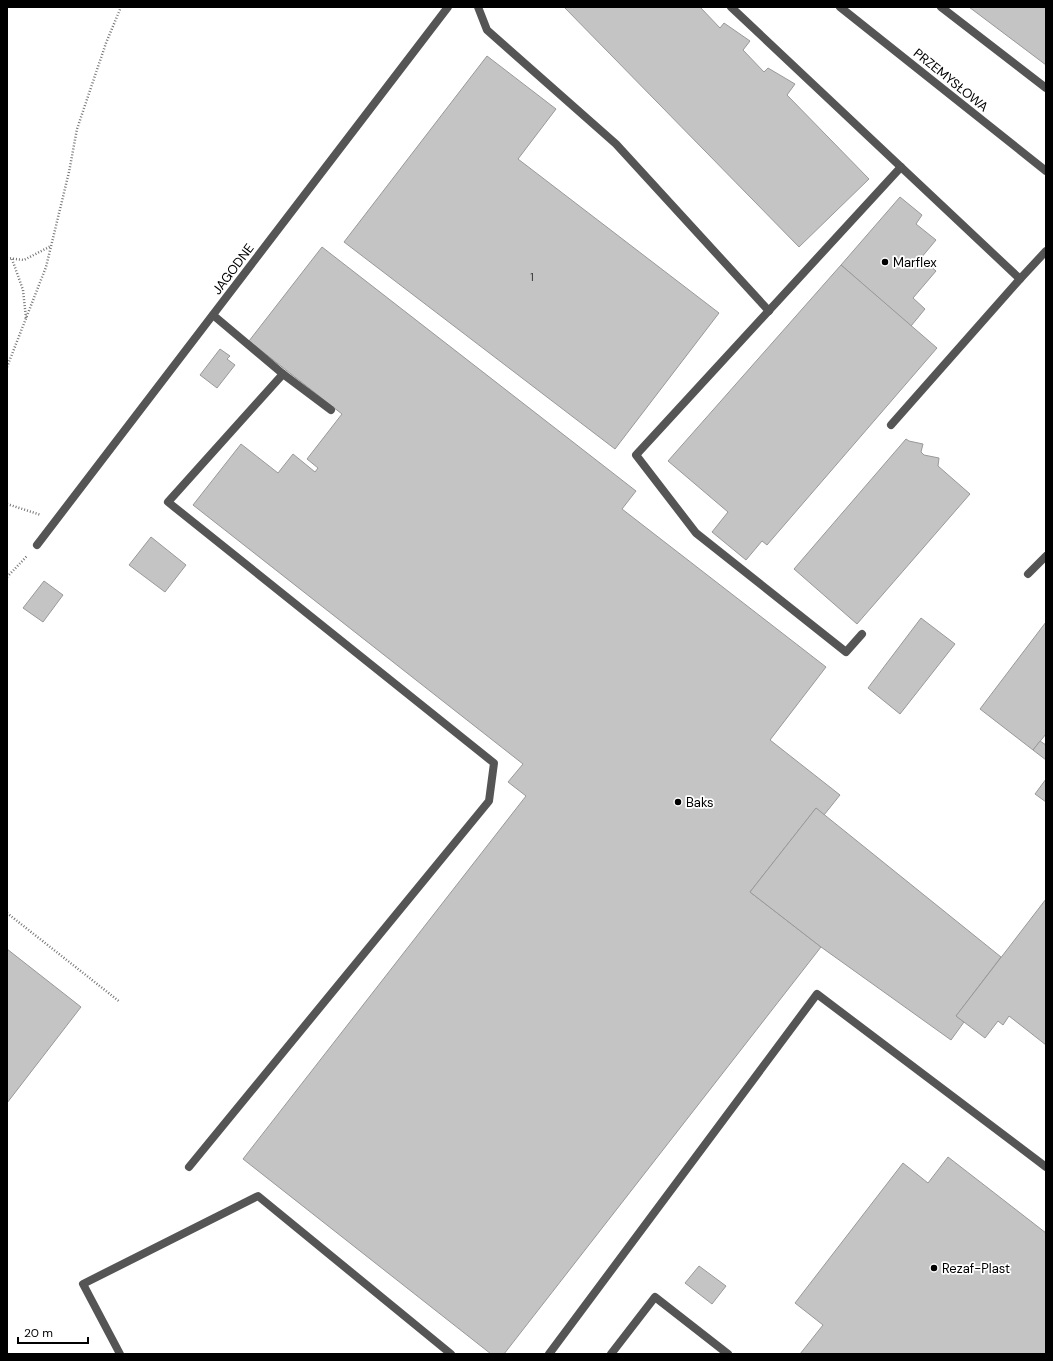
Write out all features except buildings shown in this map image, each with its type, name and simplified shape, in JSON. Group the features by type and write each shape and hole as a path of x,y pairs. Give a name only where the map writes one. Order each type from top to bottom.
{"street":[{"name":"JAGODNE","path":"36,545 448,7"},
{"path":"478,7 487,30 616,144 769,311"},
{"path":"731,7 1020,279"},
{"name":"PRZEMYSŁOWA","path":"840,7 1046,171"},
{"path":"941,7 1046,88"},
{"path":"862,634 846,652 840,648 696,533 636,455 901,167"},
{"path":"891,425 1046,251"},
{"path":"213,314 283,374 331,410"},
{"path":"189,1167 489,801 494,763 168,502 283,374"},
{"path":"1028,574 1046,556"},
{"path":"549,1354 817,994 1046,1167"},
{"path":"120,1354 83,1284 258,1196 451,1354"},
{"path":"611,1354 655,1297 728,1354"}],"path":[{"path":"7,367 46,267 69,172 77,129 106,43 121,7"},
{"path":"7,258 24,260 51,245"},
{"path":"12,259 23,290 26,319"},
{"path":"7,504 55,520"},
{"path":"7,577 36,545"},
{"path":"7,913 120,1002"}],"place":[{"name":"Marflex","path":"885,262"},
{"name":"Baks","path":"678,802"},
{"name":"Rezaf-Plast","path":"934,1268"}]}
